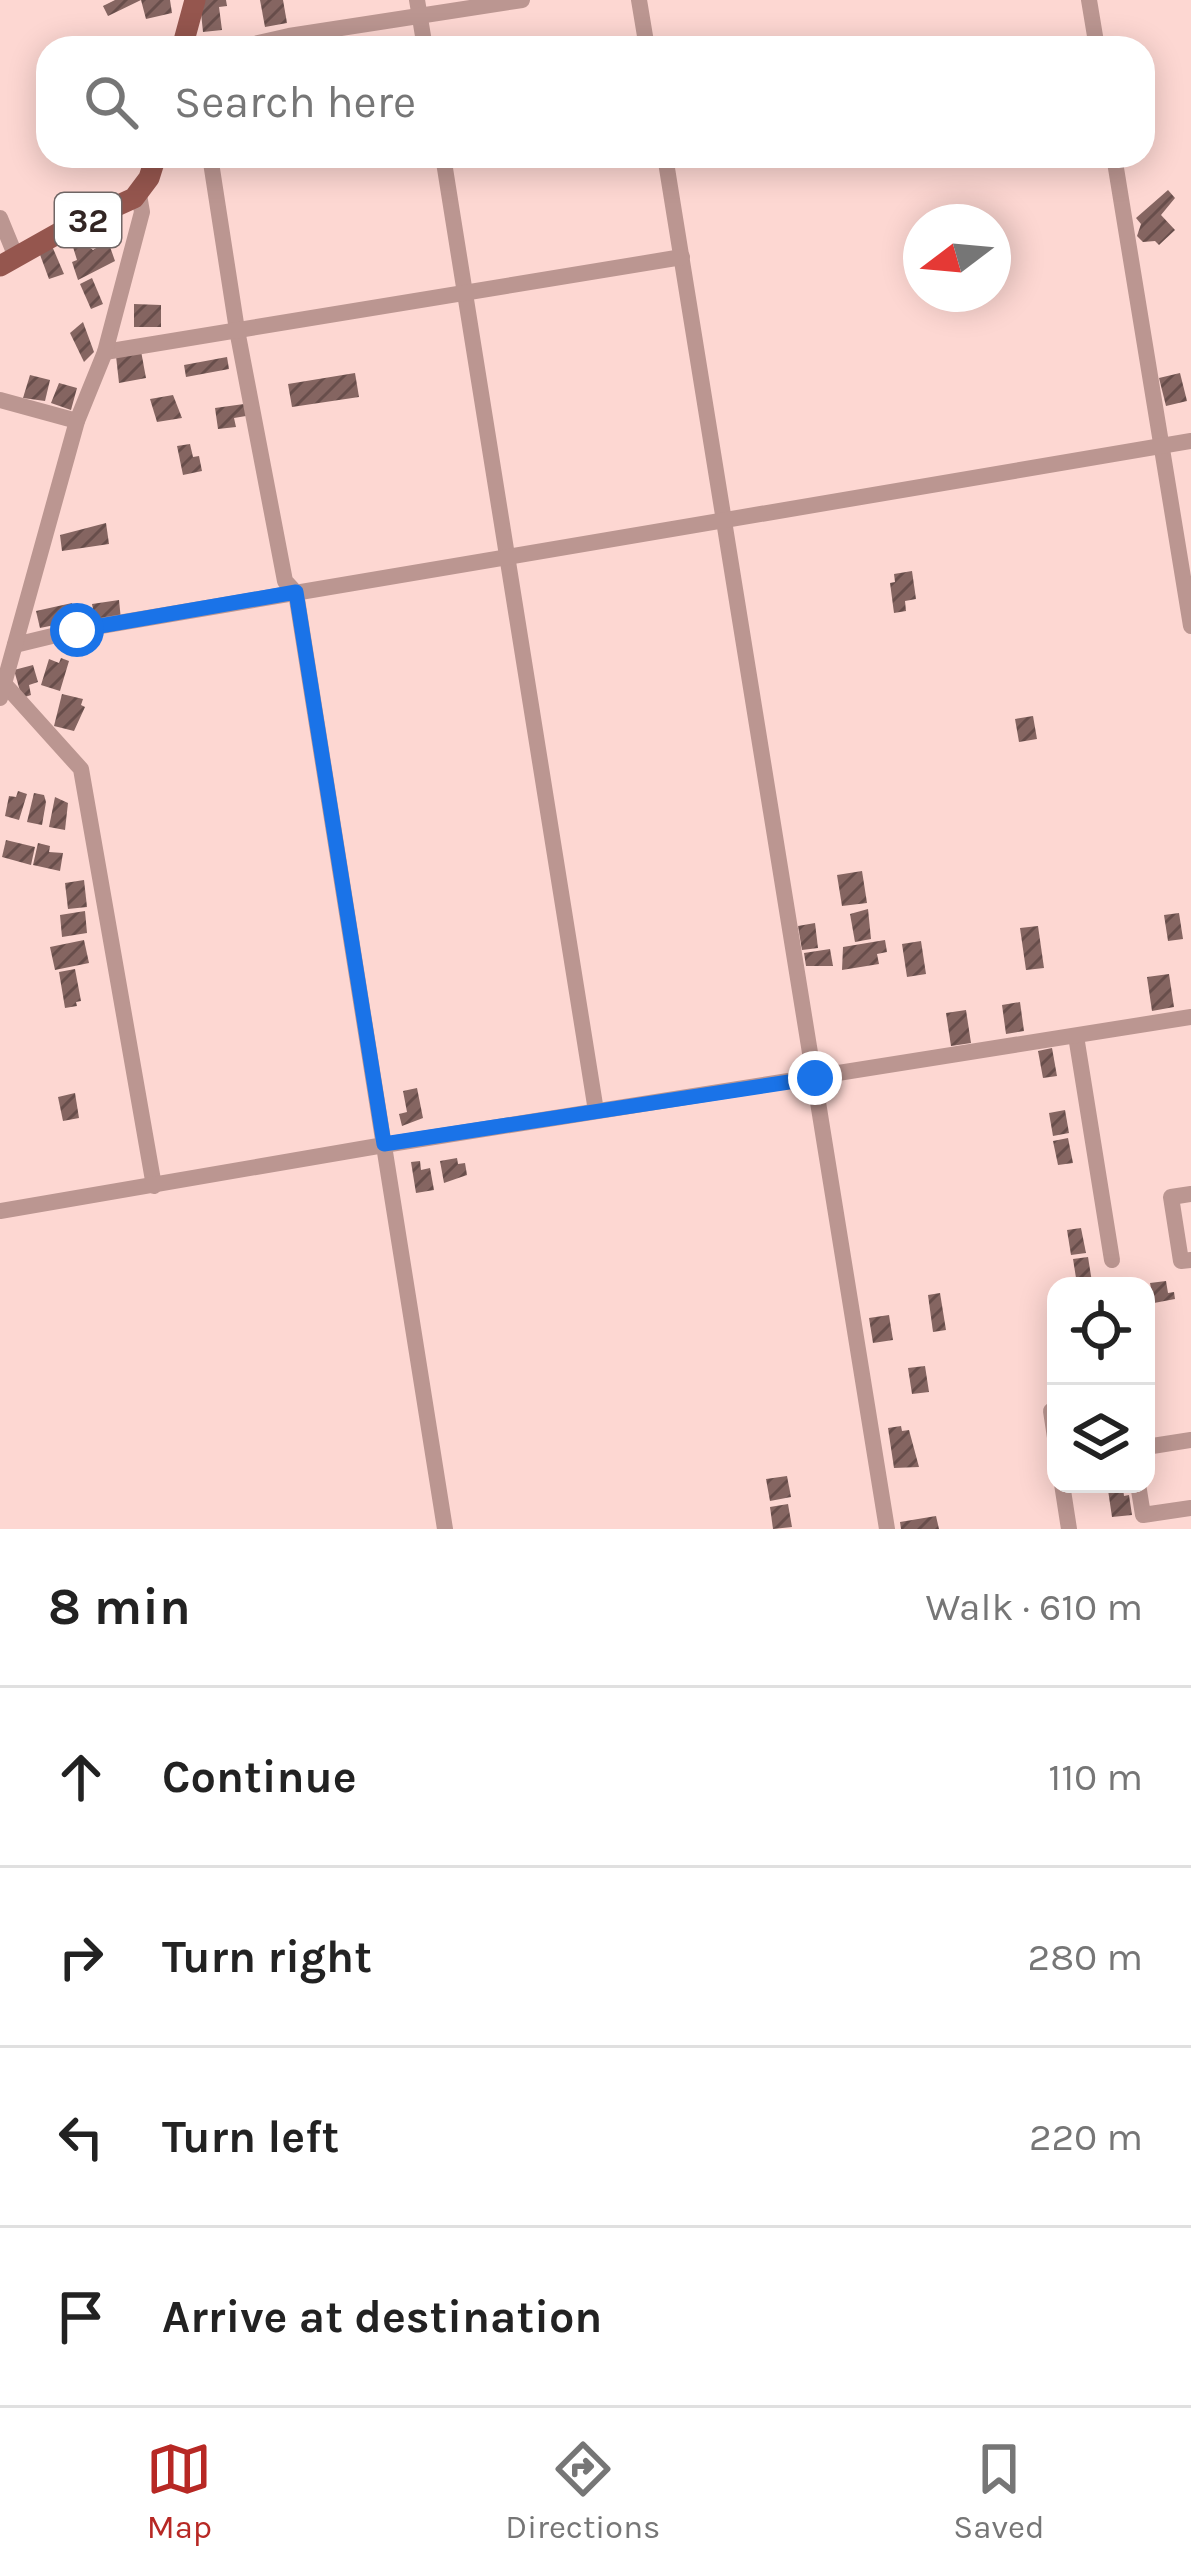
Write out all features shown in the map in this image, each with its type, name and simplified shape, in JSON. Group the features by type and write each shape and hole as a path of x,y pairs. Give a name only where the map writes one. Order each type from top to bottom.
{"main road":[{"path":"186,36 195,0"},
{"name":"32","path":"8,261 139,195 150,168"}],"street":[{"path":"289,36 418,9 522,0"},
{"path":"639,0 645,36"},
{"path":"1089,0 1095,36"},
{"path":"213,168 237,331 285,581 296,592 445,1529"},
{"path":"444,168 596,1111"},
{"path":"667,168 722,521 774,806 887,1529"},
{"path":"1116,168 1191,626"},
{"path":"139,195 139,226 105,352 77,421 1,686 81,769 154,1186"},
{"path":"0,218 8,261"},
{"path":"105,352 682,256"},
{"path":"0,400 77,421"},
{"path":"15,645 296,592 1191,441"},
{"path":"0,1211 384,1144 1191,1017"},
{"path":"1076,1036 1112,1260"},
{"path":"1191,1194 1171,1197 1181,1262 1191,1260"},
{"path":"1155,1446 1191,1440"},
{"path":"1063,1493 1069,1529"},
{"path":"1139,1493 1143,1515 1191,1508"}],"building":[{"path":"115,0 141,0 108,16 103,6"},
{"path":"141,0 170,0 172,13 146,19"},
{"path":"226,0 227,6 219,7 222,30 203,32 200,3"},
{"path":"260,0 283,0 287,23 265,27"},
{"path":"1168,190 1175,198 1161,215 1175,230 1159,245 1143,242 1137,236 1141,224 1136,218"},
{"path":"108,241 115,261 78,280 73,247 83,242 93,250"},
{"path":"52,246 64,274 49,279 39,252"},
{"path":"92,278 103,304 91,309 80,284"},
{"path":"134,304 161,305 161,327 134,327"},
{"path":"83,322 94,352 84,362 70,333"},
{"path":"141,351 146,378 119,383 116,356"},
{"path":"227,357 229,369 186,377 184,365"},
{"path":"355,373 359,397 292,407 288,384"},
{"path":"1180,373 1187,401 1166,406 1159,378"},
{"path":"30,375 50,380 45,401 23,398"},
{"path":"59,383 77,388 71,410 51,403"},
{"path":"173,395 182,418 157,422 150,399"},
{"path":"244,404 246,416 234,418 236,427 218,429 215,408"},
{"path":"190,444 202,471 183,475 177,446"},
{"path":"106,523 109,544 62,551 60,535"},
{"path":"912,571 916,599 905,601 906,611 894,613 890,583 895,582 894,574"},
{"path":"119,600 121,620 96,624 92,604"},
{"path":"72,603 74,621 40,628 36,611"},
{"path":"61,658 69,661 60,691 41,685 49,659 59,663"},
{"path":"33,665 38,682 29,685 31,695 22,698 14,670"},
{"path":"62,694 83,699 85,707 74,731 54,726"},
{"path":"1033,716 1037,739 1019,742 1015,719"},
{"path":"18,791 27,794 19,820 5,816 9,796 16,797"},
{"path":"34,793 44,795 46,802 42,825 27,822"},
{"path":"55,797 68,803 65,830 49,827"},
{"path":"6,840 35,847 31,865 2,857"},
{"path":"38,843 50,846 49,852 63,853 60,871 33,865"},
{"path":"862,871 867,903 842,906 837,875"},
{"path":"84,880 87,907 68,909 65,883"},
{"path":"868,909 871,939 855,942 850,914"},
{"path":"85,911 87,933 62,937 60,915"},
{"path":"1179,913 1183,939 1168,941 1164,915"},
{"path":"815,923 818,948 802,950 798,926"},
{"path":"1038,926 1044,968 1026,970 1020,928"},
{"path":"84,940 89,963 55,970 50,947"},
{"path":"885,940 887,952 877,954 879,964 842,970 843,947"},
{"path":"921,941 926,974 907,977 902,944"},
{"path":"830,949 833,966 806,966 804,953"},
{"path":"75,969 81,1001 65,1008 59,972"},
{"path":"1169,974 1174,1007 1152,1011 1147,977"},
{"path":"1020,1002 1024,1031 1006,1034 1002,1005"},
{"path":"966,1010 971,1043 951,1046 946,1013"},
{"path":"1052,1048 1057,1076 1043,1078 1038,1051"},
{"path":"417,1088 423,1118 402,1126 399,1114 407,1112 403,1091"},
{"path":"75,1093 79,1118 63,1121 58,1097"},
{"path":"1065,1110 1069,1133 1053,1136 1049,1113"},
{"path":"1068,1138 1073,1163 1058,1165 1053,1141"},
{"path":"457,1158 458,1164 465,1163 467,1175 444,1183 440,1161"},
{"path":"420,1161 421,1170 430,1168 434,1190 416,1193 411,1162"},
{"path":"1081,1228 1086,1253 1071,1255 1067,1230"},
{"path":"1088,1257 1091,1277 1076,1277 1073,1259"},
{"path":"1166,1281 1175,1299 1155,1303 1155,1282"},
{"path":"940,1293 946,1330 933,1332 928,1295"},
{"path":"889,1315 893,1340 873,1343 869,1318"},
{"path":"925,1366 929,1392 912,1394 908,1368"},
{"path":"901,1426 902,1431 909,1430 919,1467 894,1468 888,1428"},
{"path":"787,1476 791,1497 770,1501 766,1479"},
{"path":"1108,1493 1129,1495 1132,1515 1112,1517"},
{"path":"788,1504 792,1527 773,1529 770,1507"},
{"path":"936,1516 939,1529 901,1529 900,1522"}],"route":[{"path":"77,630 296,592 384,1144 815,1078"}]}
